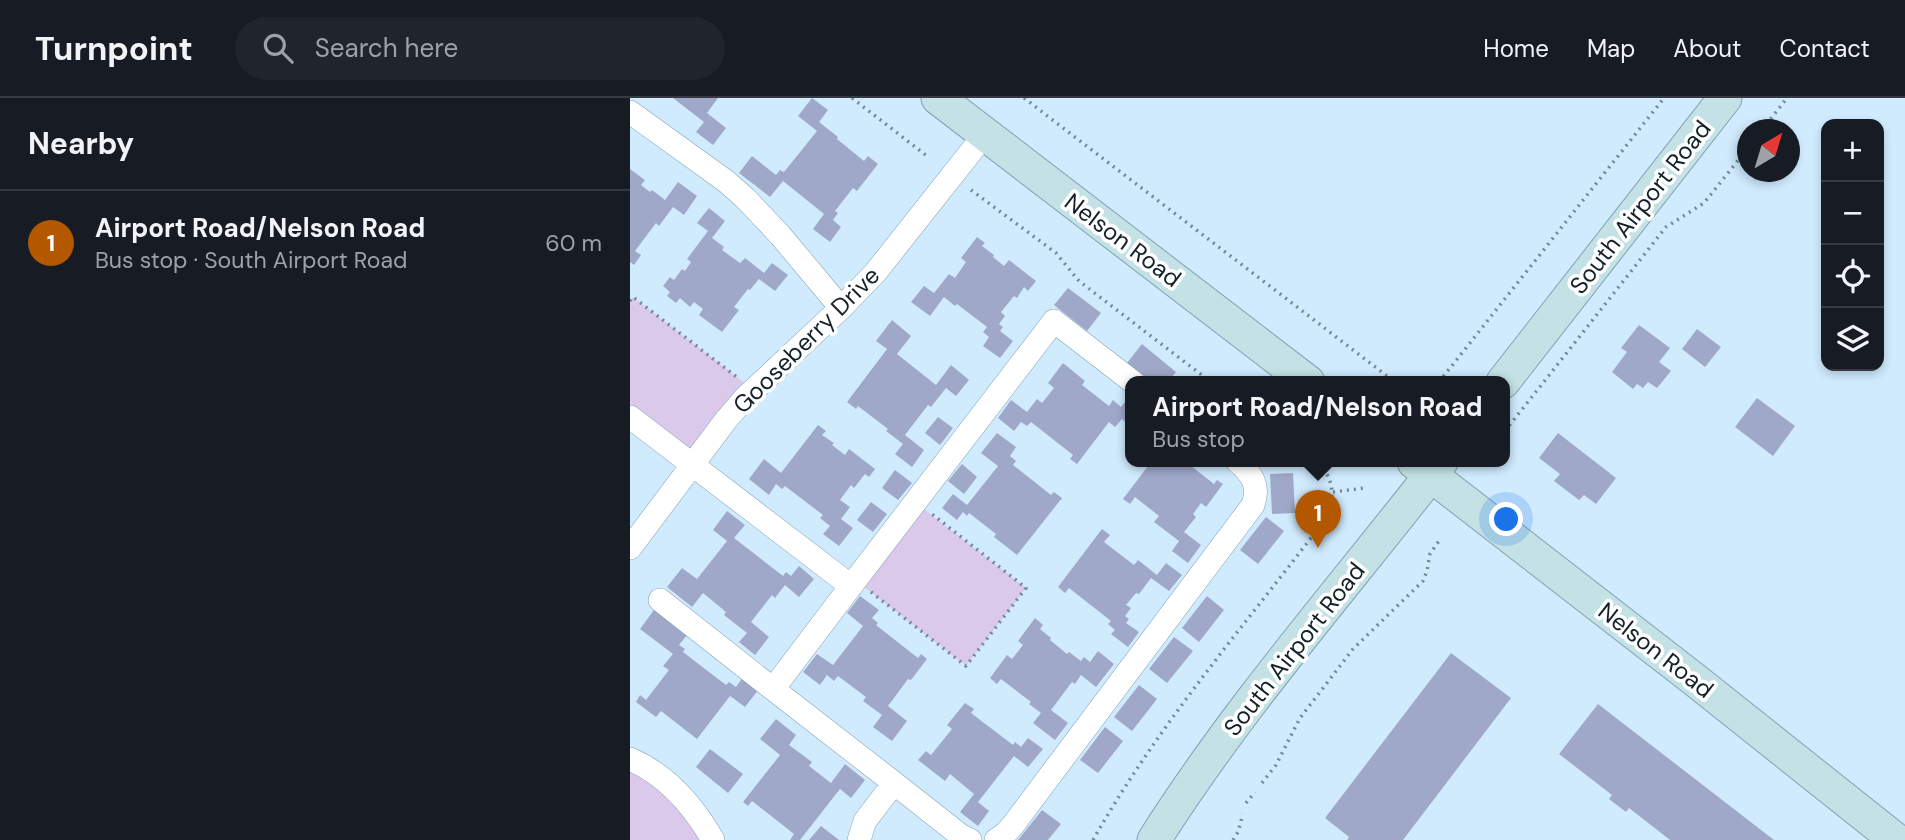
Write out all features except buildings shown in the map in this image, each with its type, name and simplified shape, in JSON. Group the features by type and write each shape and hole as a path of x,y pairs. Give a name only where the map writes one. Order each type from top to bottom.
{"main road":[{"name":"Nelson Road","path":"939,98 1300,376"},
{"name":"South Airport Road","path":"1508,376 1725,98"},
{"name":"South Airport Road","path":"1154,840 1187,788 1427,467"},
{"name":"Nelson Road","path":"1429,467 1695,680 1881,835"}],"street":[{"path":"630,112 746,199 841,308"},
{"name":"Gooseberry Drive","path":"630,548 726,419 875,273 985,134"},
{"path":"773,689 1054,321 1125,376"},
{"path":"630,417 853,583"},
{"path":"996,840 1013,825 1253,505 1256,494 1254,481 1244,467"},
{"path":"660,600 960,835 970,840"},
{"path":"630,759 648,768 679,793 713,840"},
{"path":"859,840 865,821 894,783"}],"path":[{"path":"852,98 927,156"},
{"path":"1024,98 1387,376"},
{"path":"1445,376 1664,98"},
{"path":"1771,119 1787,98"},
{"path":"1510,425 1666,227 1704,203 1737,162"},
{"path":"971,190 1056,253 1079,281 1203,376"},
{"path":"630,301 633,297 754,390"},
{"path":"1093,840 1190,692 1324,521 1332,504 1332,492 1327,474 1321,467"},
{"path":"1332,492 1365,488"},
{"path":"853,583 966,666 1026,587 915,502"},
{"path":"1262,783 1276,765 1300,718 1353,649 1423,581 1430,554 1441,538"},
{"path":"1246,803 1255,792"},
{"path":"1233,840 1243,814"}],"shaded area":[{"path":"633,297 754,390 692,465 630,417 630,301"},
{"path":"915,502 1026,588 966,666 855,580"},
{"path":"630,759 713,840 630,840"}],"place":[{"name":"Airport Road/Nelson Road","path":"1318,548"}]}
